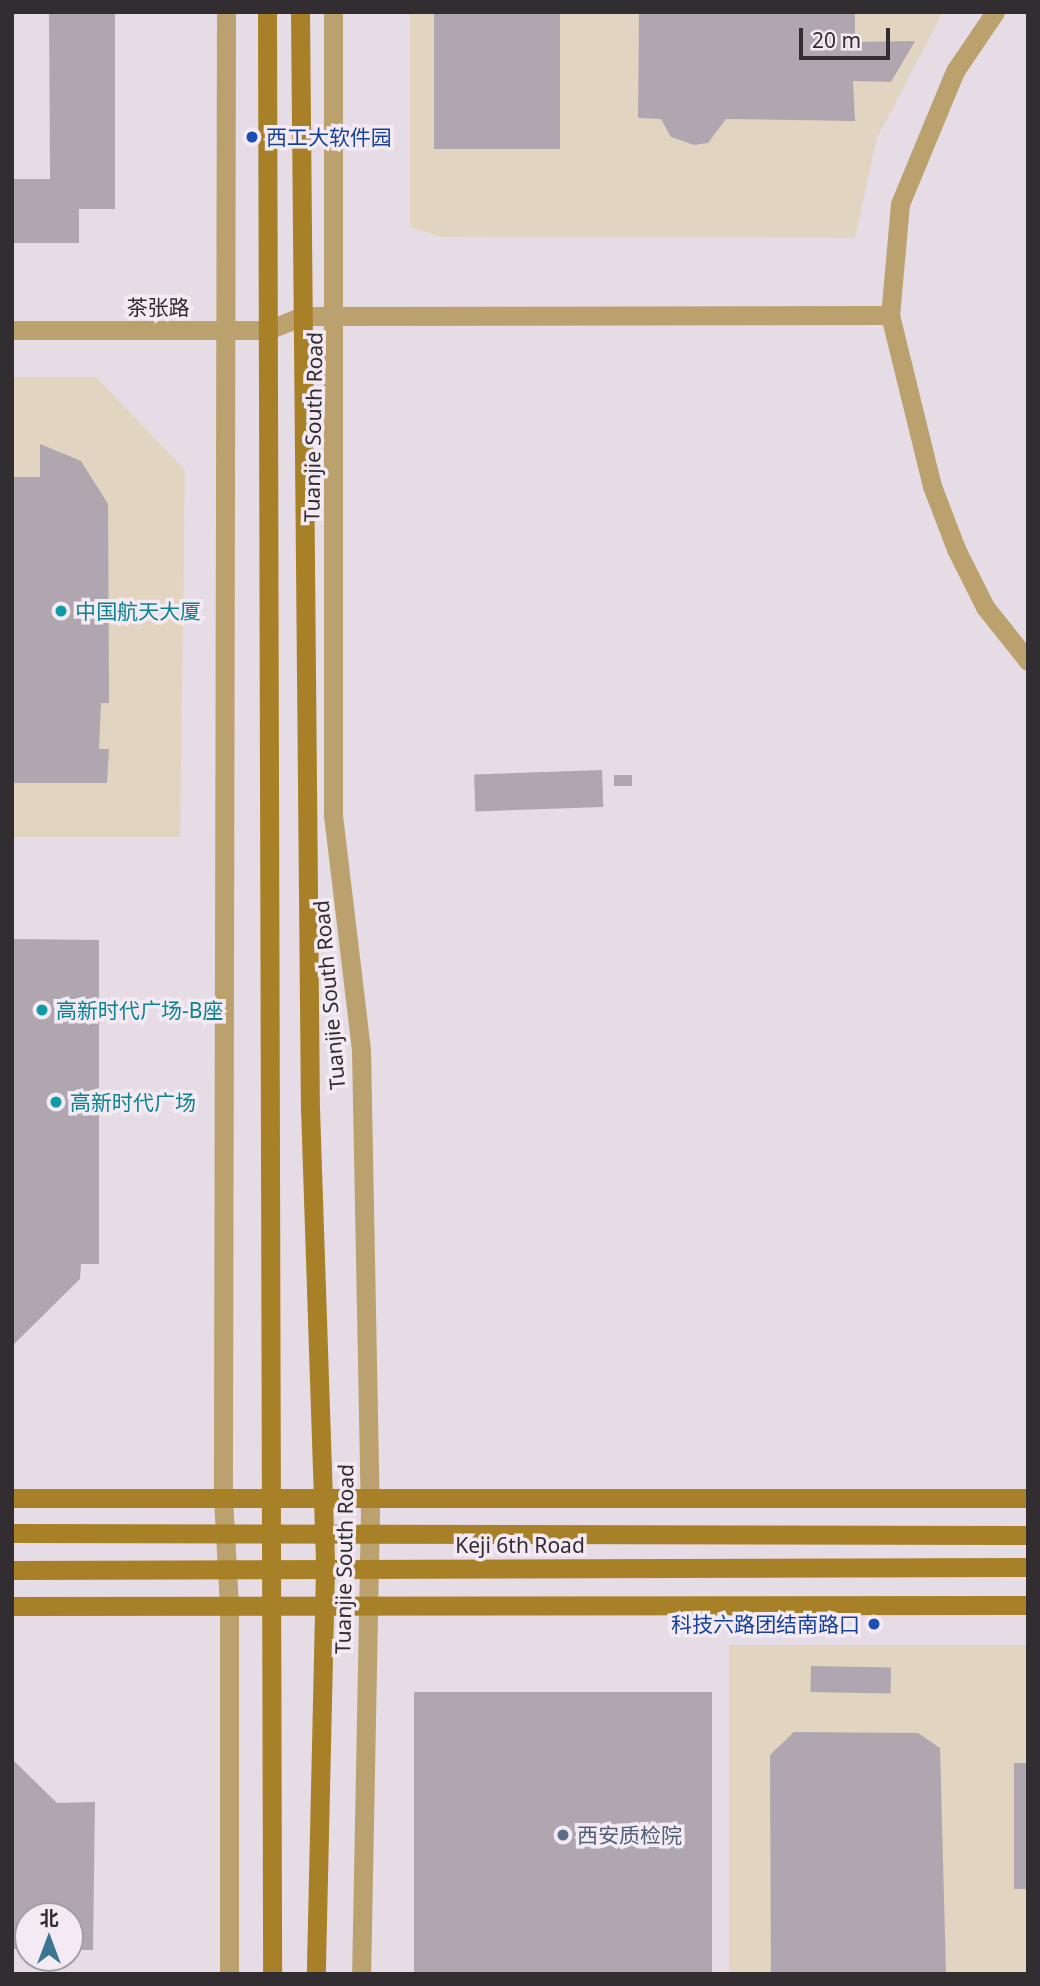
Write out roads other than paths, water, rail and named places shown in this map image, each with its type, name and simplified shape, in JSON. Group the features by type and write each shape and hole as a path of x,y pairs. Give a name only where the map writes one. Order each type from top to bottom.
{"main road":[{"name":"Tuanjie South Road","path":"267,12 272,1974"},
{"name":"Tuanjie South Road","path":"300,12 310,1108 325,1498 316,1974"},
{"path":"12,1499 1028,1498"},
{"name":"Keji 6th Road","path":"12,1533 1028,1535"},
{"name":"Keji 6th Road","path":"12,1570 1028,1567"},
{"path":"12,1606 1028,1605"}],"street":[{"path":"226,12 223,1498 229,1606 229,1974"},
{"name":"Tuanjie South Road","path":"333,12 337,316 333,815 361,1050 369,1499 365,1604 361,1974"},
{"path":"995,12 955,71 900,204 890,315 932,486 956,549 985,607 1028,661"},
{"path":"302,316 890,315"},
{"name":"茶张路","path":"12,330 268,330 302,316"}],"place":[{"name":"西工大软件园","path":"252,137"},
{"name":"中国航天大厦","path":"61,611"},
{"name":"高新时代广场-B座","path":"42,1010"},
{"name":"高新时代广场","path":"56,1102"},
{"name":"科技六路团结南路口","path":"874,1624"},
{"name":"西安质检院","path":"563,1835"}]}
